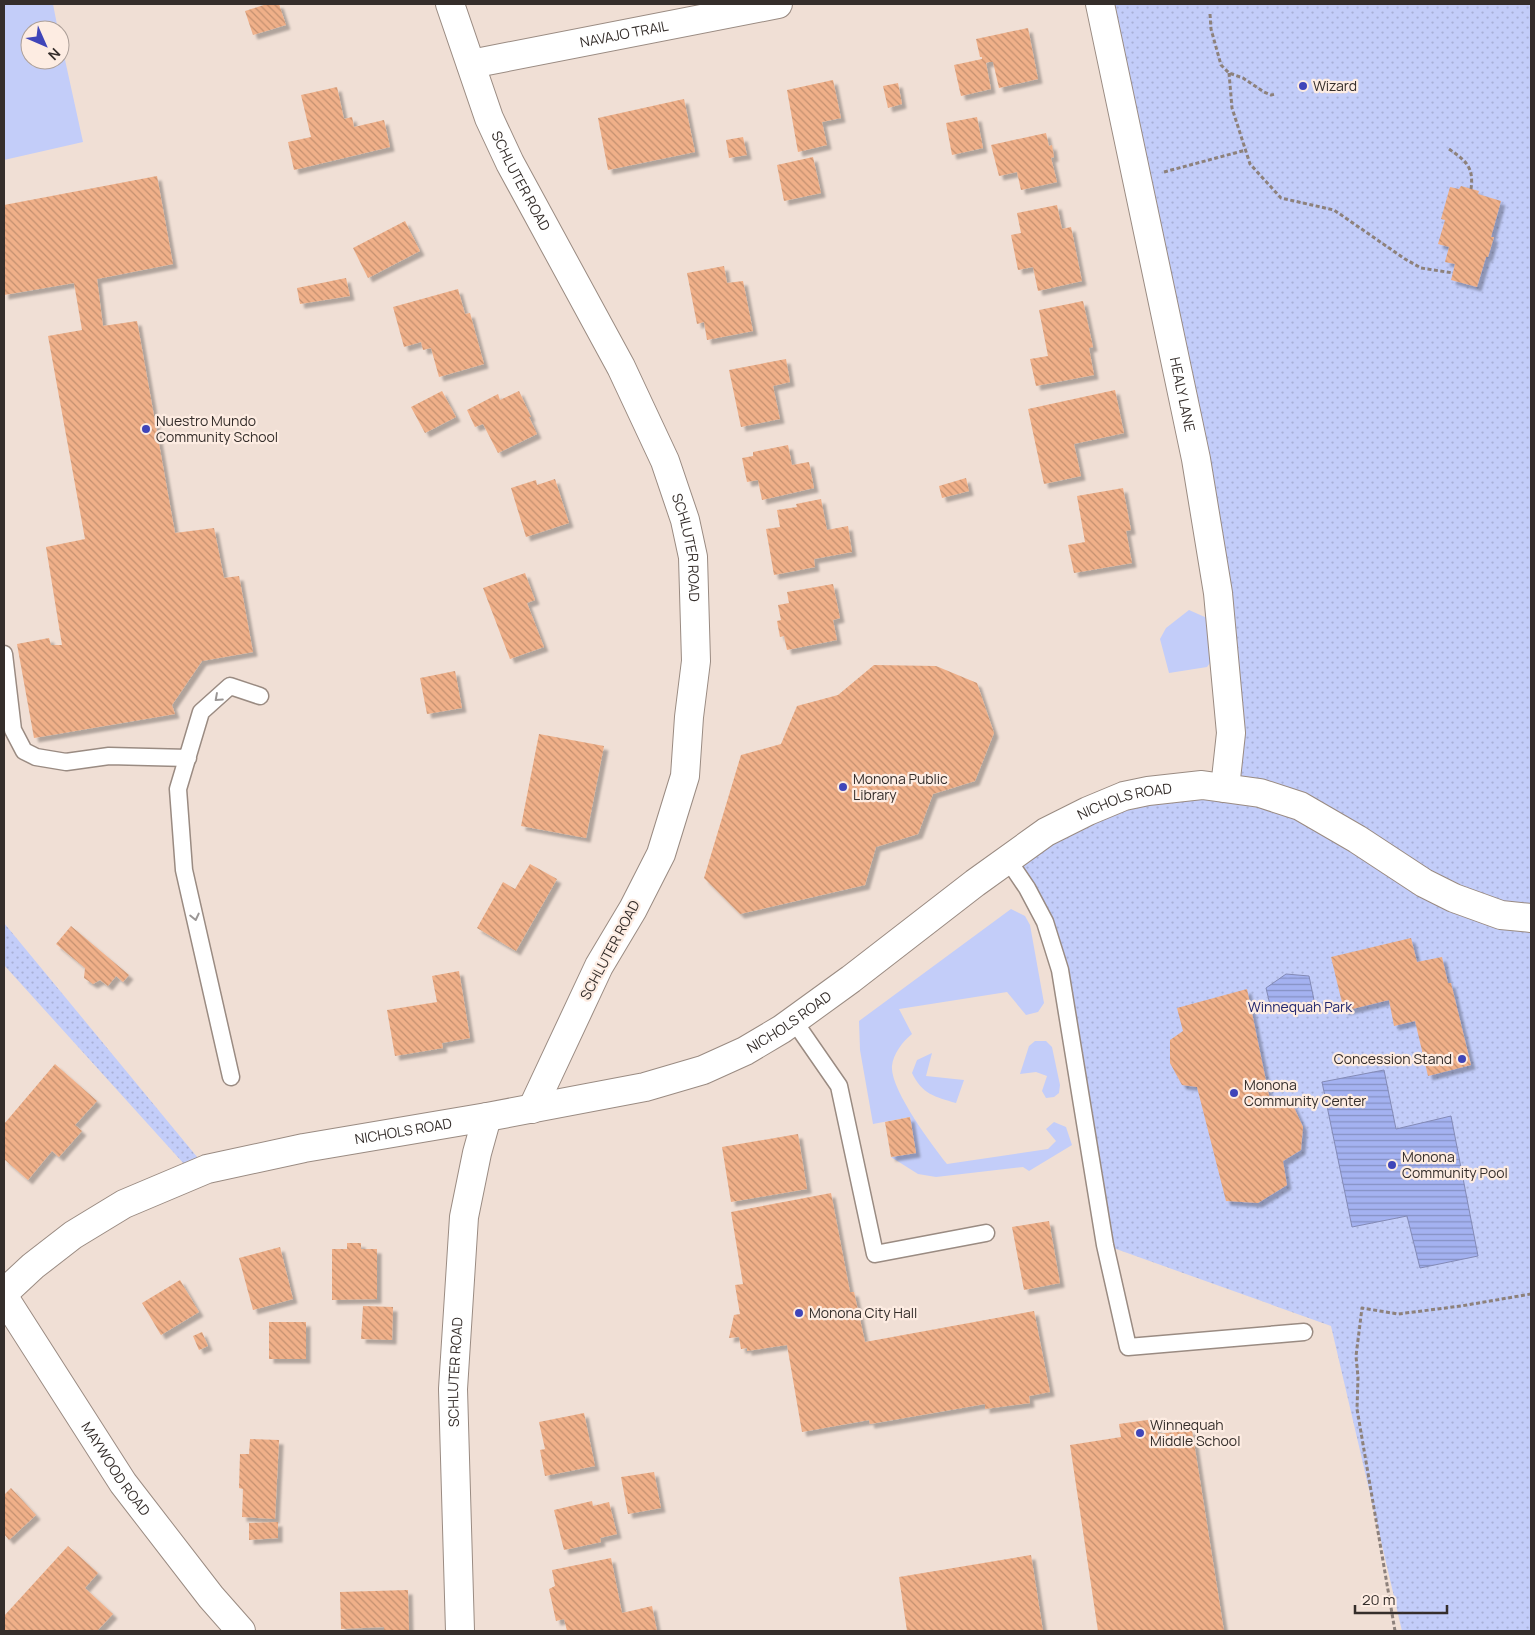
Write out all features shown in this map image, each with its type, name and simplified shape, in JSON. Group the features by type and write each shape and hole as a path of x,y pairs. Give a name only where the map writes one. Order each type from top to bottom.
{"street":[{"name":"SCHLUTER ROAD","path":"450,4 489,118 510,163 621,367 665,461 685,520 693,557 696,662 689,717 685,776 660,854 633,908 599,966 532,1109"},
{"name":"NAVAJO TRAIL","path":"471,64 778,4"},
{"name":"HEALY LANE","path":"1100,4 1196,459 1218,592 1232,732 1225,788"},
{"name":"NICHOLS ROAD","path":"4,1293 33,1266 73,1234 124,1204 207,1169 304,1148 532,1109 645,1087 703,1070 745,1051 794,1021 975,883 1046,832 1124,796 1148,791 1202,785 1260,793 1300,806 1357,839 1424,883 1454,898 1501,915 1531,918"},
{"name":"SCHLUTER ROAD","path":"460,1631 453,1389 464,1216 487,1117"},
{"name":"MAYWOOD ROAD","path":"4,1297 123,1482 211,1597 241,1631"}],"lane":[{"path":"4,654 13,730 24,751 36,757 66,762 109,756 188,758"},
{"path":"231,1076 184,870 178,789 201,712 230,686 260,696"},
{"path":"1008,860 1027,888 1045,922 1060,970 1106,1245 1128,1347 1304,1332"},
{"path":"794,1021 839,1086 875,1254 986,1232"}],"path":[{"path":"1210,14 1211,29 1221,65 1228,73 1243,78 1271,95 1276,94"},
{"path":"1228,73 1232,108 1250,164 1281,198 1334,210 1421,268 1453,273"},
{"path":"1449,149 1469,166 1472,178 1471,189"},
{"path":"1159,174 1246,150"},
{"path":"1396,1631 1357,1409 1358,1377 1356,1356 1362,1308 1398,1314 1531,1294"}],"green space":[{"path":"4,4 53,4 56,20 20,20 20,70 67,70 83,142 4,160"},
{"name":"Winnequah Park","path":"1100,4 1531,4 1531,1631 1402,1631 1331,1326 1105,1245 1060,970 1008,860 1088,811 1225,788 1231,733"},
{"path":"1189,610 1207,618 1215,656 1207,667 1169,673 1160,639 1166,628"},
{"path":"1011,909 1025,916 1030,925 1044,1003 1038,1012 1026,1015 1007,992 899,1009 912,1034 896,1052 892,1066 893,1076 913,1116 947,1164 1048,1149 1056,1141 1046,1129 1054,1122 1066,1127 1072,1145 1029,1171 1023,1167 936,1177 918,1174 891,1157 916,1153 910,1117 873,1124 860,1050 859,1021"},
{"path":"4,923 207,1169 194,1175 4,965"},
{"path":"1035,1041 1046,1041 1052,1047 1060,1085 1059,1093 1054,1097 1046,1098 1042,1091 1047,1076 1036,1072 1020,1074 1029,1046"},
{"path":"932,1053 926,1076 964,1080 956,1103 930,1094 920,1086 912,1073 917,1060"}],"shaded area":[{"path":"1286,974 1309,976 1314,1000 1296,1012 1271,1009 1266,988"},
{"path":"1384,1070 1396,1129 1451,1116 1478,1256 1420,1268 1407,1216 1352,1227 1322,1082"}],"building":[{"path":"267,4 279,4 286,25 253,35 245,11"},
{"path":"1028,28 1038,79 999,88 993,62 989,62 986,63 991,89 961,96 954,65 982,59 976,39"},
{"path":"833,80 841,118 822,122 827,145 798,152 787,90"},
{"path":"898,83 902,104 888,108 883,86"},
{"path":"337,87 344,119 352,117 354,127 384,120 390,147 294,170 288,142 311,137 301,95"},
{"path":"684,99 695,152 608,170 598,118"},
{"path":"977,117 983,148 952,155 946,123"},
{"path":"1046,133 1049,146 1052,145 1054,157 1051,158 1057,182 1021,190 1017,172 999,176 991,145"},
{"path":"743,137 747,155 729,158 726,140"},
{"path":"813,157 821,193 784,201 777,165"},
{"path":"157,176 173,264 97,279 103,326 137,321 175,533 214,528 224,578 239,576 253,652 202,661 172,705 175,714 34,738 17,644 49,638 51,645 62,645 46,547 85,539 48,336 82,330 74,283 4,295 4,205"},
{"path":"1461,186 1479,191 1478,194 1501,201 1491,237 1494,237 1477,287 1451,280 1455,264 1445,262 1449,247 1438,244 1445,220 1441,219 1450,187 1459,189"},
{"path":"1057,205 1062,229 1071,227 1082,281 1038,291 1033,267 1018,270 1011,235 1021,233 1017,213"},
{"path":"405,221 420,251 368,278 353,248"},
{"path":"724,266 727,283 743,281 753,331 707,340 704,322 697,324 687,273"},
{"path":"346,278 350,296 300,304 297,288"},
{"path":"458,289 465,314 470,313 484,364 439,377 431,348 423,350 421,342 404,347 393,307"},
{"path":"1083,301 1093,347 1089,348 1094,375 1036,386 1030,359 1048,356 1039,310"},
{"path":"786,359 790,382 773,386 780,419 741,427 729,370"},
{"path":"1115,390 1124,433 1074,444 1081,476 1044,484 1028,409"},
{"path":"442,391 456,417 425,433 411,407"},
{"path":"519,391 537,434 498,453 483,424 475,427 467,410 498,394 500,400"},
{"path":"788,445 792,465 809,462 814,488 762,500 758,480 747,482 742,458 753,456 753,452"},
{"path":"966,478 969,491 942,498 939,486"},
{"path":"555,479 569,523 526,537 511,488 536,480 537,485"},
{"path":"1123,488 1131,530 1126,531 1132,563 1074,573 1068,545 1085,542 1077,496"},
{"path":"821,499 827,530 848,526 852,552 814,559 815,567 774,575 766,529 780,527 777,510 797,507 796,504"},
{"path":"525,573 535,600 527,603 544,647 510,659 483,588"},
{"path":"833,584 840,618 833,620 837,640 787,650 784,636 780,637 777,621 781,620 778,605 789,603 787,592"},
{"name":"Monona Public Library","path":"874,665 936,666 977,683 994,733 975,781 933,794 918,834 876,847 865,885 740,914 704,878 741,755 781,744 797,706 838,695"},
{"path":"455,671 462,708 427,714 420,678"},
{"path":"539,734 604,746 586,838 521,826"},
{"path":"530,864 557,879 516,951 477,928 503,882 515,889"},
{"path":"71,926 129,975 123,982 116,976 108,986 100,980 93,984 84,978 85,968 56,944"},
{"path":"1411,938 1417,962 1442,957 1448,983 1451,983 1471,1065 1428,1076 1415,1021 1394,1026 1389,1000 1344,1011 1331,957"},
{"path":"459,971 470,1038 442,1043 443,1048 395,1056 387,1010 437,1002 432,976"},
{"name":"Monona Community Center","path":"1247,989 1270,1100 1292,1103 1303,1127 1301,1150 1283,1161 1287,1185 1258,1203 1226,1201 1197,1087 1182,1085 1170,1063 1170,1040 1183,1031 1177,1008"},
{"path":"55,1064 97,1101 75,1125 82,1131 59,1157 52,1151 28,1180 4,1159 4,1124"},
{"path":"910,1117 916,1153 891,1157 885,1122"},
{"path":"798,1134 807,1189 731,1202 722,1147"},
{"name":"Monona City Hall","path":"831,1193 850,1292 854,1292 865,1342 1034,1311 1050,1392 1029,1396 1030,1403 985,1409 985,1404 870,1424 869,1420 802,1432 787,1345 747,1351 747,1348 741,1349 739,1337 729,1338 734,1315 740,1314 735,1285 743,1284 731,1212"},
{"path":"1049,1221 1060,1283 1024,1290 1012,1227"},
{"path":"347,1243 361,1243 361,1249 377,1249 377,1299 332,1300 332,1249 347,1249"},
{"path":"280,1247 293,1299 253,1310 239,1258"},
{"path":"180,1280 199,1312 161,1335 142,1303"},
{"path":"363,1306 393,1307 392,1340 361,1339"},
{"path":"269,1322 306,1322 306,1359 269,1359"},
{"path":"202,1332 208,1346 199,1350 193,1336"},
{"path":"584,1413 595,1466 545,1476 540,1450 545,1449 539,1422"},
{"name":"Winnequah Middle School","path":"1154,1419 1158,1434 1192,1430 1224,1631 1098,1631 1070,1445 1121,1437 1119,1424"},
{"path":"250,1439 279,1440 275,1519 242,1517 243,1489 239,1488 240,1454 249,1454"},
{"path":"654,1472 661,1508 628,1514 621,1477"},
{"path":"11,1488 36,1515 9,1540 4,1534 4,1495"},
{"path":"592,1501 593,1506 609,1502 617,1534 600,1538 601,1542 564,1550 554,1510"},
{"path":"278,1522 278,1538 249,1540 249,1523"},
{"path":"68,1546 98,1573 85,1588 113,1614 97,1631 4,1631 4,1616"},
{"path":"1031,1555 1043,1631 907,1631 899,1577"},
{"path":"611,1558 622,1613 652,1606 657,1631 567,1631 564,1619 556,1621 549,1589 555,1586 552,1570"},
{"path":"408,1590 409,1631 384,1631 384,1627 341,1629 340,1592"}],"place":[{"name":"Wizard","path":"1303,86"},
{"name":"Nuestro Mundo Community School","path":"146,429"},
{"name":"Monona Public Library","path":"843,787"},
{"name":"Concession Stand","path":"1462,1059"},
{"name":"Monona Community Center","path":"1234,1093"},
{"name":"Monona Community Pool","path":"1392,1165"},
{"name":"Monona City Hall","path":"799,1313"},
{"name":"Winnequah Middle School","path":"1140,1433"}]}
